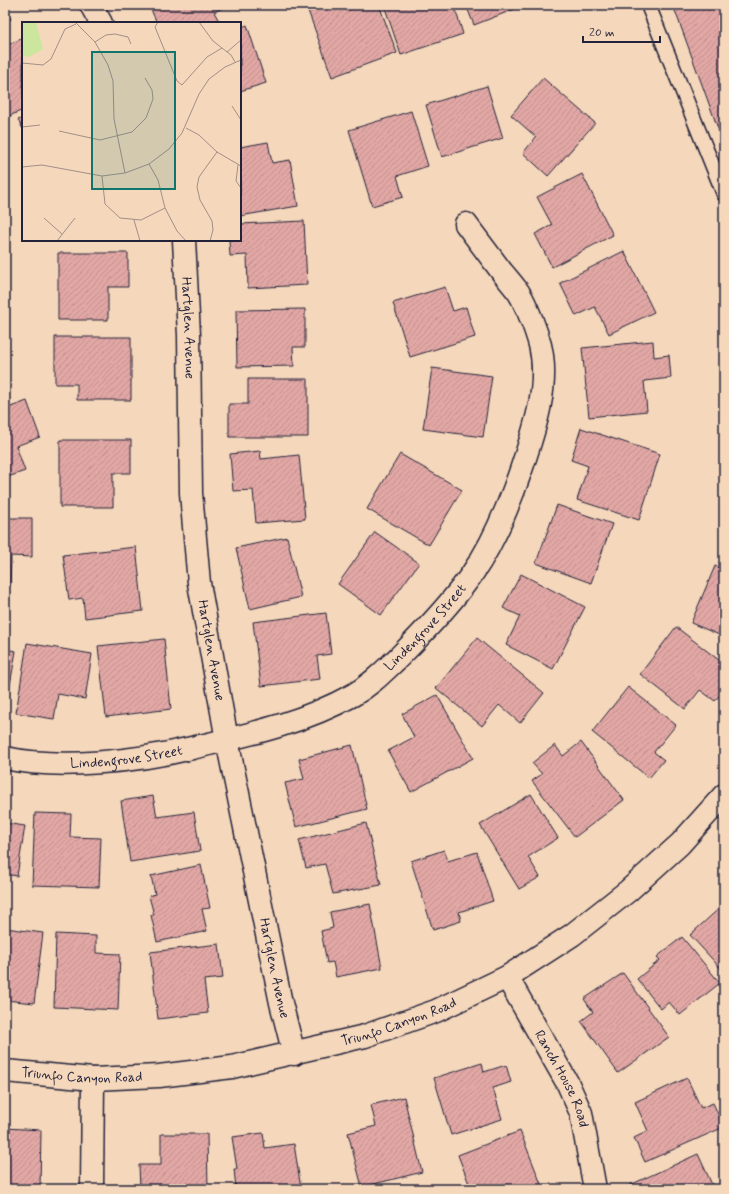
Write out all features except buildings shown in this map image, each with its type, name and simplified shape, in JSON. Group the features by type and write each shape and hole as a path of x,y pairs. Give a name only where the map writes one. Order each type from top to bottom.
{"street":[{"path":"91,5 100,22"},
{"name":"Lindengrove Street","path":"5,758 73,763 139,759 227,740 292,722 330,707 355,694 373,681 421,635 445,608 473,573 495,532 516,486 531,440 539,406 543,377 540,345 520,294 466,224"},
{"name":"Hartglen Avenue","path":"184,241 189,335 191,493 199,583 227,740 281,1003 294,1054"},
{"name":"Triunfo Canyon Road","path":"5,1071 94,1079 159,1076 232,1067 294,1054 366,1036 429,1014 507,977 572,935 628,891 680,844 724,796"},
{"name":"Ranch House Road","path":"507,977 568,1084 581,1113 595,1189"},
{"path":"92,1189 94,1079"}],"lane":[{"path":"648,5 724,194"}]}
